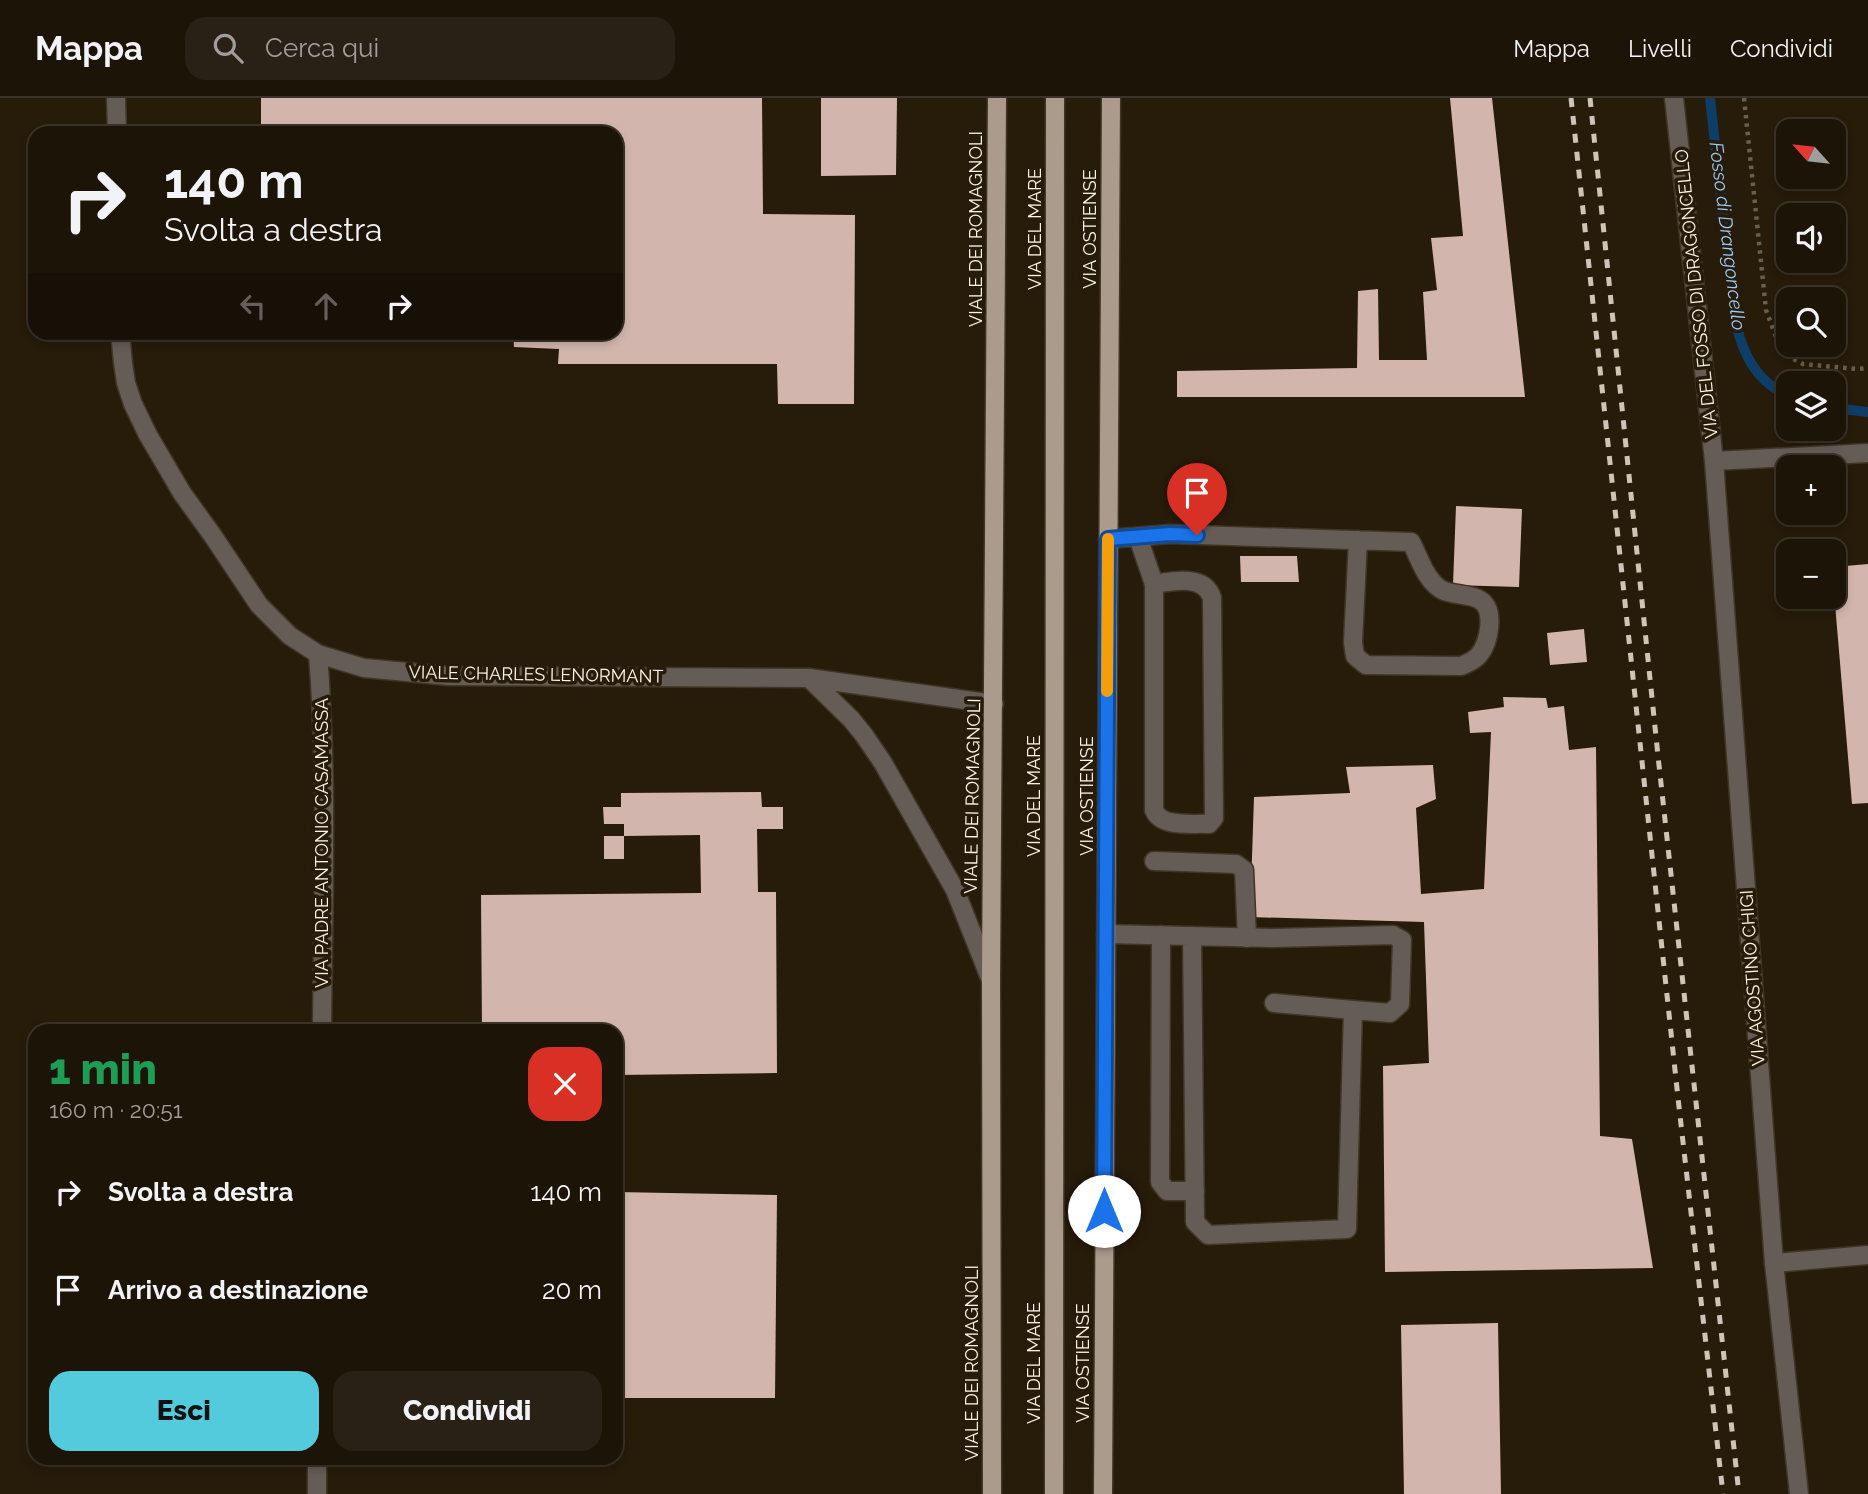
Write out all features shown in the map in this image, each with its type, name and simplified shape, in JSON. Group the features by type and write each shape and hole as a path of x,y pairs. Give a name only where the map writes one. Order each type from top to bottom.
{"main road":[{"name":"VIALE DEI ROMAGNOLI","path":"992,1494 991,979 997,98"},
{"name":"VIA DEL MARE","path":"1054,1494 1055,98"},
{"name":"VIA OSTIENSE","path":"1103,1494 1111,98"}],"street":[{"path":"116,98 117,126"},
{"name":"VIA DEL FOSSO DI DRAGONCELLO","path":"1674,98 1714,461 1868,453"},
{"name":"VIALE CHARLES LENORMANT","path":"121,340 122,363 133,404 182,493 259,605 290,636 318,654 364,668 449,676 809,678 994,704"},
{"name":"VIA AGOSTINO CHIGI","path":"1714,461 1774,1264 1799,1494"},
{"path":"1108,539 1170,534 1358,540 1411,542 1429,576 1440,590 1481,600 1489,612 1490,627 1482,653 1461,666 1366,666 1355,656 1353,642 1358,540"},
{"path":"1138,537 1154,584 1154,810 1156,817 1164,821 1209,824 1214,818 1212,598 1203,585 1179,579 1154,584"},
{"name":"VIA PADRE ANTONIO CASAMASSA","path":"318,654 325,786 322,1024"},
{"path":"809,678 864,735 883,763 955,890 991,979"},
{"path":"1154,861 1236,864 1244,870 1247,938"},
{"path":"1106,934 1247,938 1393,935 1402,940 1400,1004 1390,1013 1274,1003"},
{"path":"1161,935 1160,1182 1167,1191 1195,1191"},
{"path":"1192,936 1195,1222 1208,1235 1348,1229 1353,1010"},
{"path":"1774,1264 1868,1255"},
{"path":"317,1465 317,1494"}],"path":[{"path":"1744,98 1766,310 1782,353 1803,364 1868,368"}],"building":[{"path":"261,98 762,98 763,214 855,215 854,404 778,404 777,364 558,364 559,349 514,347 514,340 623,340 623,126 261,126"},
{"path":"821,98 897,98 896,175 821,176"},
{"path":"1450,98 1492,98 1525,397 1177,397 1177,371 1357,368 1358,291 1378,289 1379,360 1427,360 1423,292 1437,290 1431,238 1463,236"},
{"path":"1456,506 1522,509 1519,587 1453,585"},
{"path":"1240,556 1297,556 1299,582 1241,582"},
{"path":"1868,564 1868,803 1852,804 1835,609 1846,609 1846,566"},
{"path":"1584,629 1587,662 1550,665 1547,633"},
{"path":"1503,697 1546,698 1548,708 1564,706 1569,750 1596,747 1600,1136 1632,1139 1653,1268 1385,1272 1383,1066 1429,1063 1424,922 1250,917 1254,797 1350,793 1346,767 1433,765 1436,799 1416,808 1421,894 1484,889 1491,732 1470,733 1468,712 1504,707"},
{"path":"761,792 762,807 783,807 783,829 757,829 758,892 776,892 777,1073 623,1075 623,1024 482,1024 481,895 701,893 700,835 624,836 624,824 604,824 603,807 621,807 621,793"},
{"path":"604,836 624,836 624,859 604,859"},
{"path":"623,1192 777,1195 775,1398 623,1398"},
{"path":"1498,1323 1501,1494 1404,1494 1401,1325"}],"waterway":[{"name":"Fosso di Drangoncello","path":"1710,98 1734,318 1746,354 1758,374 1776,389"},
{"name":"Fosso di Drangoncello","path":"1846,409 1868,412"}],"railway":[{"path":"1571,98 1723,1494"},
{"path":"1590,98 1658,756 1739,1494"}],"slow traffic":[{"path":"1107,691 1108,539"}],"route":[{"path":"1104,1211 1108,539 1170,534 1197,535"}]}
